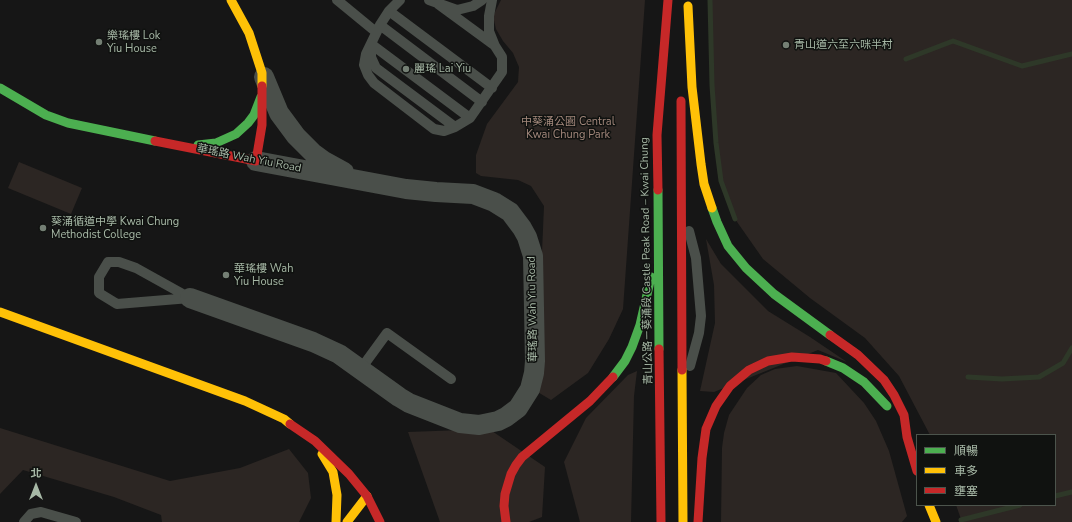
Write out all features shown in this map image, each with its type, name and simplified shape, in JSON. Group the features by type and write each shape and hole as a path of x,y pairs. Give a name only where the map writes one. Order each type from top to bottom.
{"main road":[{"path":"231,0 249,33 262,74 264,106 256,161"},
{"name":"青山公路－葵涌段 Castle Peak Road – Kwai Chung","path":"661,522 657,135 668,0"},
{"path":"682,77 689,3"},
{"path":"689,3 692,87 704,184 717,222 728,246 746,268 774,294 858,355 884,380 894,395 904,415 907,437 916,468"},
{"path":"183,146 216,143 225,140 241,130 254,114 258,105 261,95 262,74"},
{"name":"華瑤路 Wah Yiu Road","path":"0,88 57,120 256,161"},
{"path":"682,89 682,522"},
{"path":"506,522 504,506 508,484 516,465 522,457 557,426 590,401 616,374 625,361 640,325 658,244"},
{"path":"0,312 245,401 284,419 314,441 349,474 367,496 380,522"},
{"path":"698,522 702,458 706,429 716,406 730,386 749,370 768,361 792,356 820,359 843,368 864,382 884,401 907,437"},
{"path":"314,441 334,472 337,495 336,522"},
{"path":"347,522 367,496"},
{"path":"929,506 936,522"}],"street":[{"path":"262,74 279,113 302,143 313,153 338,169 371,183"},
{"name":"華瑤路 Wah Yiu Road","path":"190,298 313,342 339,354 388,390 409,403 455,421 479,425 498,421 518,408 530,389 534,373 533,256 527,237 510,212 494,202 473,194 421,191 256,161"}],"lane":[{"path":"337,0 482,102"},
{"path":"400,0 389,11 378,29 371,44 371,57 376,68 455,128 470,118 502,72 502,58 489,31 489,16 492,0"},
{"path":"433,2 457,10 473,6 482,0"},
{"path":"433,2 495,46"},
{"path":"389,11 492,88"},
{"path":"371,44 470,118"},
{"path":"681,204 696,258 701,316 699,333 682,402"},
{"path":"108,262 119,262 136,268 190,298 117,304 99,293 99,277 108,262"},
{"path":"360,370 386,333 451,379"},
{"path":"24,522 32,514 42,512 76,522"}],"green space":[{"name":"中葵涌公園 Central Kwai Chung Park","path":"501,0 645,0 623,309 609,339 588,373 551,400 536,391 544,206 531,186 518,180 481,176 476,173 476,155 487,124 518,82 519,67 513,53 503,41 496,29 493,16"},
{"path":"710,0 1072,0 1072,522 962,522 956,506 1056,506 1056,434 929,434 899,376 865,338 810,298 763,259 735,219 721,181 716,143 712,85"},
{"path":"19,162 82,188 71,214 8,188"},
{"path":"706,239 721,264 768,311 847,362 818,350 714,392 700,391 715,323 714,285"},
{"path":"797,366 836,373 864,403 876,421 889,451 907,516 902,522 721,522 722,448 729,415 747,388 761,375 775,369"},
{"path":"637,371 634,396 631,522 580,522 564,462 586,418 628,375"},
{"path":"0,428 170,481 240,468 289,449 308,473 311,498 299,522 162,522 161,515 114,497 23,470 0,494"},
{"path":"489,429 545,467 542,517 529,522 440,522 408,432"}],"waterway":[{"path":"710,0 712,85 716,143 721,181 735,219"},
{"path":"906,59 953,41 1022,66 1072,54"},
{"path":"968,377 1002,379 1039,377 1063,363 1072,348"},
{"path":"1056,496 1072,492"},
{"path":"961,520 1016,506"}],"traffic: fast":[{"path":"0,88 46,115 68,123 155,141"},
{"path":"198,145 216,143 236,134 254,115 261,97"},
{"path":"658,190 659,349"},
{"path":"712,208 728,246 746,268 774,294 830,335"},
{"path":"613,377 625,361 632,347 640,325 651,277"},
{"path":"826,361 843,368 864,382 887,406"}],"traffic: slow":[{"path":"231,0 249,33 262,73 262,86"},
{"path":"688,6 692,87 701,164 704,184 712,208"},
{"path":"0,312 245,401 284,419 290,424"},
{"path":"682,370 683,522"},
{"path":"322,454 333,472 337,495 336,522"},
{"path":"347,522 367,496"},
{"path":"929,506 936,522"}],"traffic: jam":[{"path":"658,190 657,135 668,0"},
{"path":"155,141 256,161 262,125 262,86"},
{"path":"681,101 682,370"},
{"path":"830,335 858,355 884,380 894,395 904,415 907,437 916,468"},
{"path":"659,349 661,522"},
{"path":"698,522 702,458 706,429 716,406 730,386 749,370 768,361 792,357 820,359 826,361"},
{"path":"506,522 504,506 505,494 511,474 516,465 522,457 590,401 613,377"},
{"path":"290,424 315,441 349,474 367,496 380,522"}],"place":[{"name":"樂瑤樓 Lok Yiu House","path":"99,42"},
{"name":"青山道六至六咪半村","path":"786,45"},
{"name":"麗瑤 Lai Yiu","path":"406,69"},
{"name":"葵涌循道中學 Kwai Chung Methodist College","path":"43,228"},
{"name":"華瑤樓 Wah Yiu House","path":"226,275"}]}
